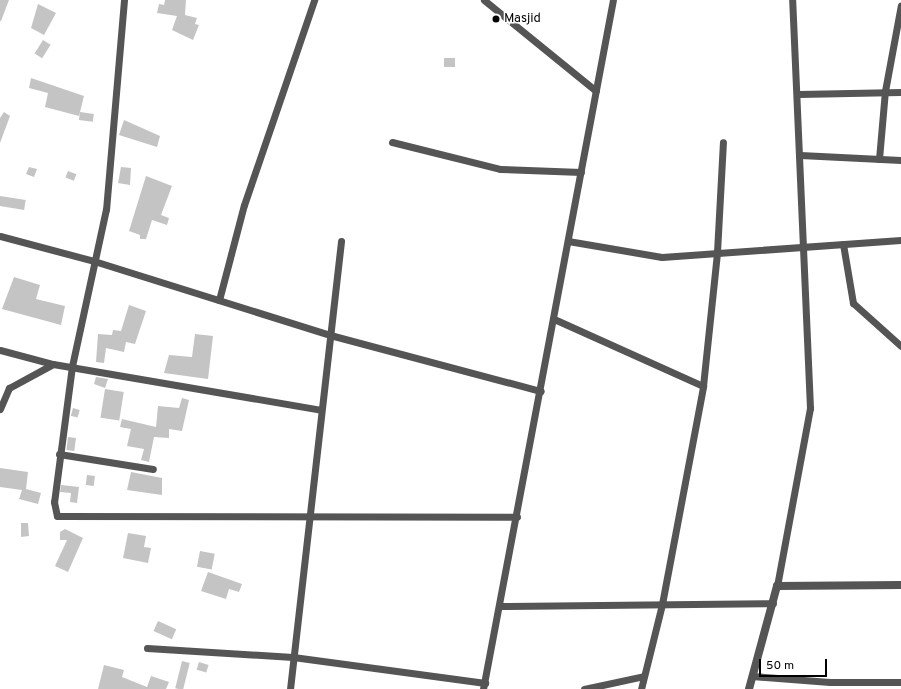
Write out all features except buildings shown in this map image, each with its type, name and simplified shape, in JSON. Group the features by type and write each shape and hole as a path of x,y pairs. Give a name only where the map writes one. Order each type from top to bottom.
{"street":[{"path":"124,0 106,209 72,366 59,454 54,502 57,516 201,518 309,515 518,518"},
{"path":"219,300 244,206 314,0"},
{"path":"484,0 596,91"},
{"path":"147,648 293,657 484,686 518,518 613,0"},
{"path":"749,689 777,586 810,408 799,94 792,0"},
{"path":"878,159 885,91 901,5"},
{"path":"799,94 885,91 901,92"},
{"path":"392,142 500,169 581,172"},
{"path":"641,689 662,604 703,386 717,252 723,142"},
{"path":"800,154 901,160"},
{"path":"0,236 94,261 330,335 541,391"},
{"path":"568,241 662,257 901,240"},
{"path":"290,689 341,241"},
{"path":"843,244 853,303 901,346"},
{"path":"554,319 703,386"},
{"path":"0,350 53,364 72,366 321,410"},
{"path":"0,409 9,388 53,364"},
{"path":"59,454 152,470"},
{"path":"777,586 901,585"},
{"path":"500,606 773,603"},
{"path":"584,689 644,676"},
{"path":"752,676 830,682 901,682"}],"place":[{"name":"Masjid","path":"496,19"}]}
